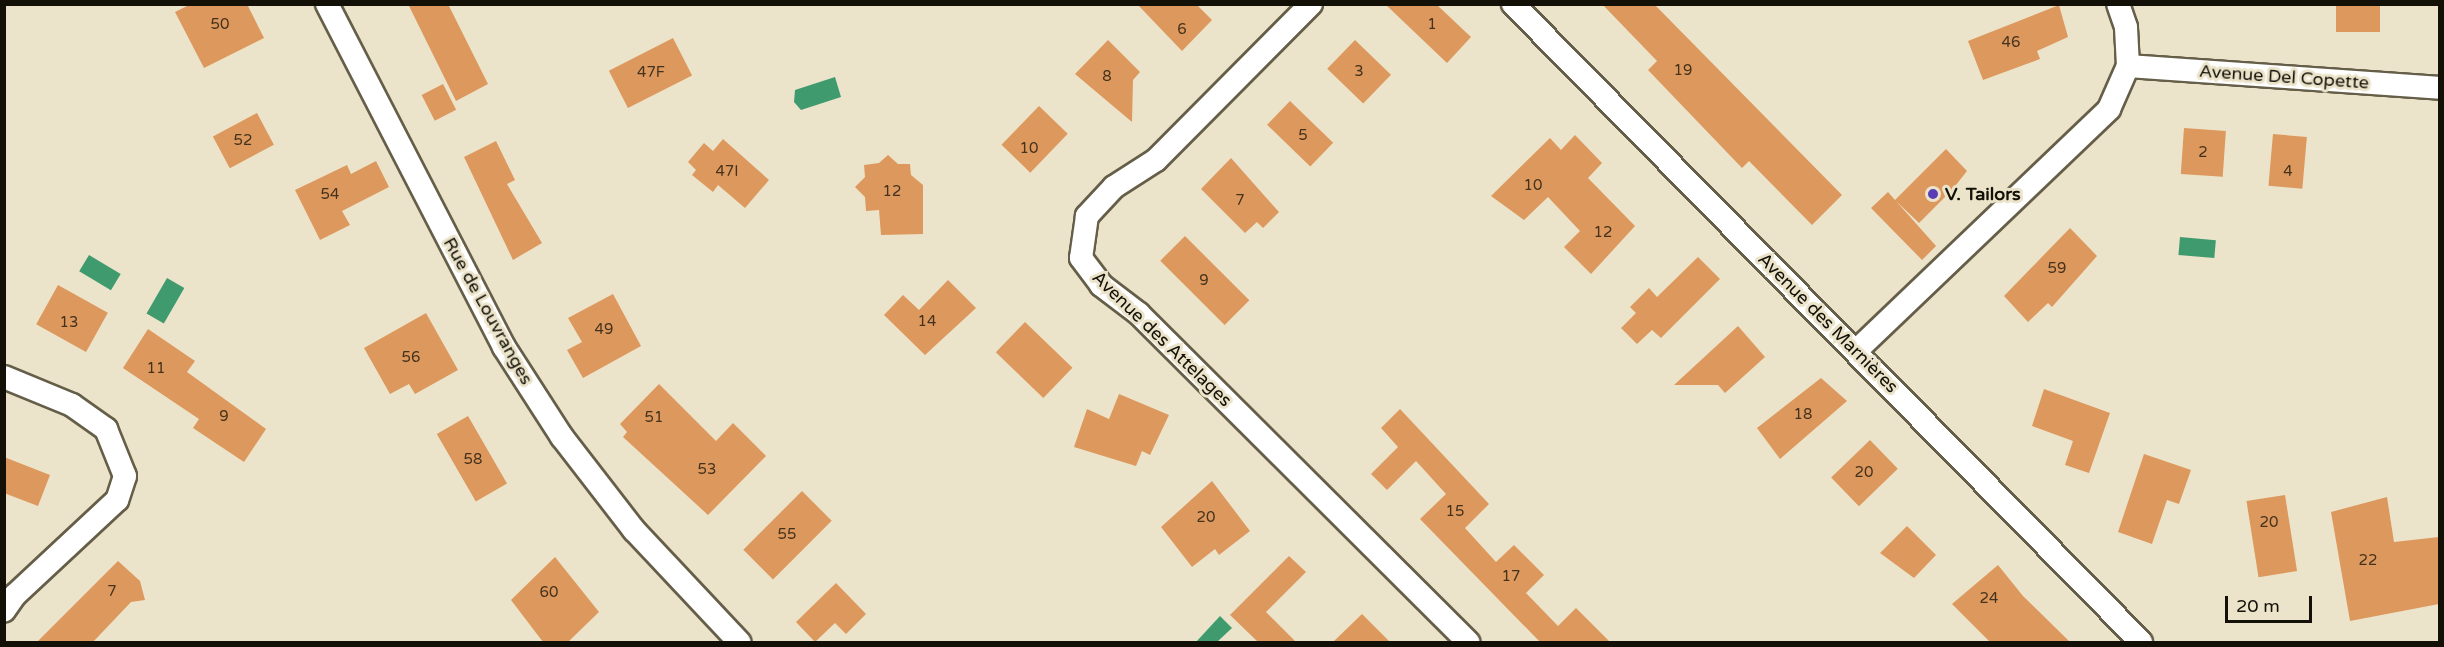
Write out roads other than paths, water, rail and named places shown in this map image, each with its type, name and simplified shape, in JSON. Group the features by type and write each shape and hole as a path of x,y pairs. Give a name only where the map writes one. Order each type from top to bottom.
{"street":[{"name":"Rue de Louvranges","path":"327,4 510,357 634,530 739,642"},
{"name":"Avenue des Attelages","path":"1311,4 1156,160 1114,187 1094,209 1080,241 1081,258 1101,285 1139,314 1468,642"},
{"name":"Avenue des Marnières","path":"1513,4 2141,642"},
{"path":"1856,351 2109,110 2128,66 2126,27 2118,4"},
{"name":"Avenue Del Copette","path":"2128,66 2439,88"},
{"path":"4,377 72,405 106,429 125,476 117,500 15,595 4,611"}],"place":[{"name":"V. Tailors","path":"1933,194"}]}
